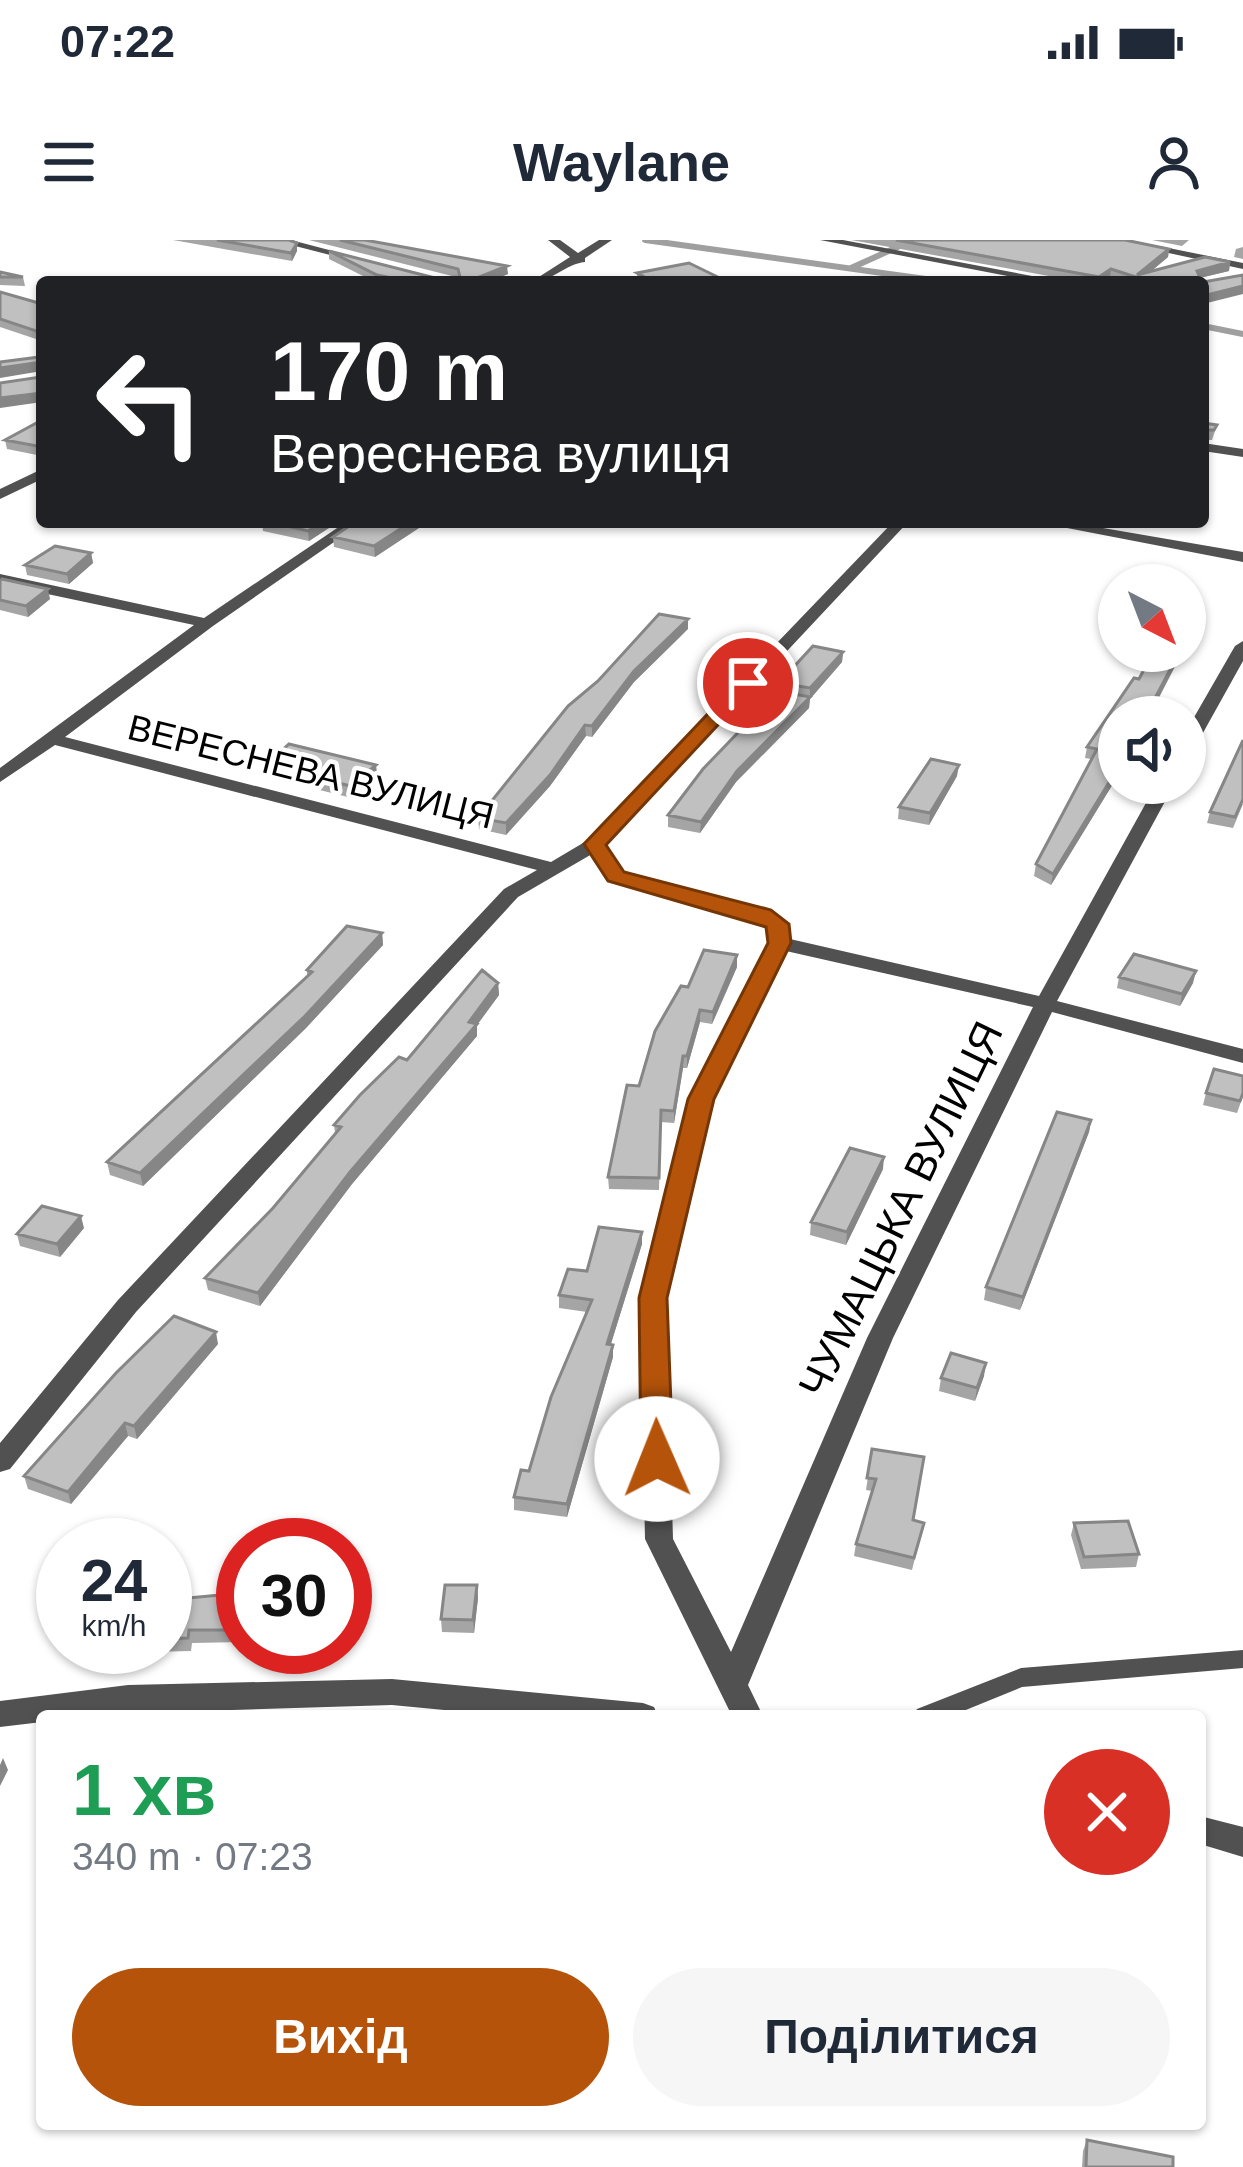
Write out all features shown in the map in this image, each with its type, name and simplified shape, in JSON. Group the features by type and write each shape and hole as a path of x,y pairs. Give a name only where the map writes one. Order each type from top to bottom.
{"street":[{"path":"278,240 386,266"},
{"path":"553,240 581,260"},
{"path":"552,276 607,240"},
{"path":"825,240 1025,276"},
{"path":"1113,240 1243,271"},
{"path":"1223,280 1243,271"},
{"path":"1209,448 1243,454"},
{"path":"0,495 36,476"},
{"path":"0,777 207,623 347,528"},
{"path":"0,1462 127,1306 511,893 595,844 895,528"},
{"path":"1077,528 1243,557"},
{"path":"0,579 207,623"},
{"path":"1206,711 1243,646"},
{"name":"ВЕРЕСНЕВА ВУЛИЦЯ","path":"49,738 556,869"},
{"name":"ЧУМАЦЬКА ВУЛИЦЯ","path":"734,1682 805,1497 1041,1003 1154,804"},
{"path":"595,844 616,876 763,915 778,924 780,943 701,1099 653,1298 659,1540 746,1710"},
{"path":"780,943 1243,1056"},
{"path":"0,1714 128,1698 392,1692 581,1710"},
{"path":"1206,1832 1243,1843"}],"lane":[{"path":"940,1710 1021,1678 1243,1659"}],"building":[{"path":"217,240 289,240 297,243 291,253"},
{"path":"340,240 365,240 507,266 482,276 460,276 458,269"},
{"path":"896,240 1125,240 1169,249 1137,275 1205,257 1230,262 1197,271 1199,276 1133,276 1111,269 1094,276"},
{"path":"329,251 427,276 377,275"},
{"path":"689,263 716,276 643,276 637,273"},
{"path":"1243,275 1243,286 1209,294 1209,281"},
{"path":"0,292 36,302 36,331 0,319"},
{"path":"36,358 36,363 0,368 0,362"},
{"path":"36,378 36,394 0,398 0,383"},
{"path":"36,423 36,446 5,440"},
{"path":"346,528 402,528 374,546 333,537"},
{"path":"55,546 91,553 67,574 25,565"},
{"path":"2,579 48,589 26,606 0,600"},
{"path":"659,614 688,619 634,671 592,726 585,725 550,775 506,823 478,818 568,706 598,681"},
{"path":"813,646 843,652 810,688 779,683"},
{"path":"1143,672 1169,672 1156,696 1122,696 1134,678 1139,679"},
{"path":"778,691 810,697 737,771 701,822 668,815 703,769"},
{"path":"1098,731 1098,800 1053,874 1036,864 1097,749 1087,747"},
{"path":"1243,740 1243,799 1235,817 1210,812"},
{"path":"289,744 376,765 351,786 265,766"},
{"path":"931,759 959,765 930,813 899,807"},
{"path":"347,926 382,933 305,1016 140,1173 107,1162 312,972 307,970"},
{"path":"704,950 737,955 713,1012 700,1010 687,1056 683,1056 674,1111 661,1110 659,1178 608,1177 627,1085 639,1086 655,1031 681,986 688,987"},
{"path":"1134,954 1196,971 1182,994 1119,977"},
{"path":"482,970 498,983 469,1022 477,1024 350,1172 258,1293 205,1278 273,1208 341,1127 334,1125 360,1095 399,1057 407,1060"},
{"path":"1214,1069 1243,1076 1240,1101 1206,1093"},
{"path":"1057,1112 1091,1120 1023,1297 986,1287"},
{"path":"850,1148 884,1157 847,1232 811,1222"},
{"path":"42,1206 81,1216 57,1244 17,1234"},
{"path":"599,1227 642,1232 607,1344 613,1345 567,1504 514,1497 521,1470 529,1471 551,1397 592,1300 559,1295 568,1269 587,1271"},
{"path":"174,1316 216,1332 134,1426 125,1423 68,1492 24,1476 116,1373"},
{"path":"951,1353 986,1363 977,1388 941,1378"},
{"path":"872,1449 924,1457 913,1520 924,1523 914,1558 856,1544 876,1479 867,1478"},
{"path":"1128,1521 1139,1554 1084,1557 1074,1523"},
{"path":"445,1585 477,1585 473,1620 441,1619"},
{"path":"216,1595 216,1630 192,1630 192,1598"},
{"path":"1087,2140 1173,2157 1173,2167 1086,2167"}],"waterway":[{"path":"645,240 904,276"},
{"path":"851,268 913,240"},
{"path":"1209,327 1243,334"}],"route":[{"path":"657,1459 653,1298 701,1099 780,943 778,924 763,915 616,876 595,844 748,683"}]}
